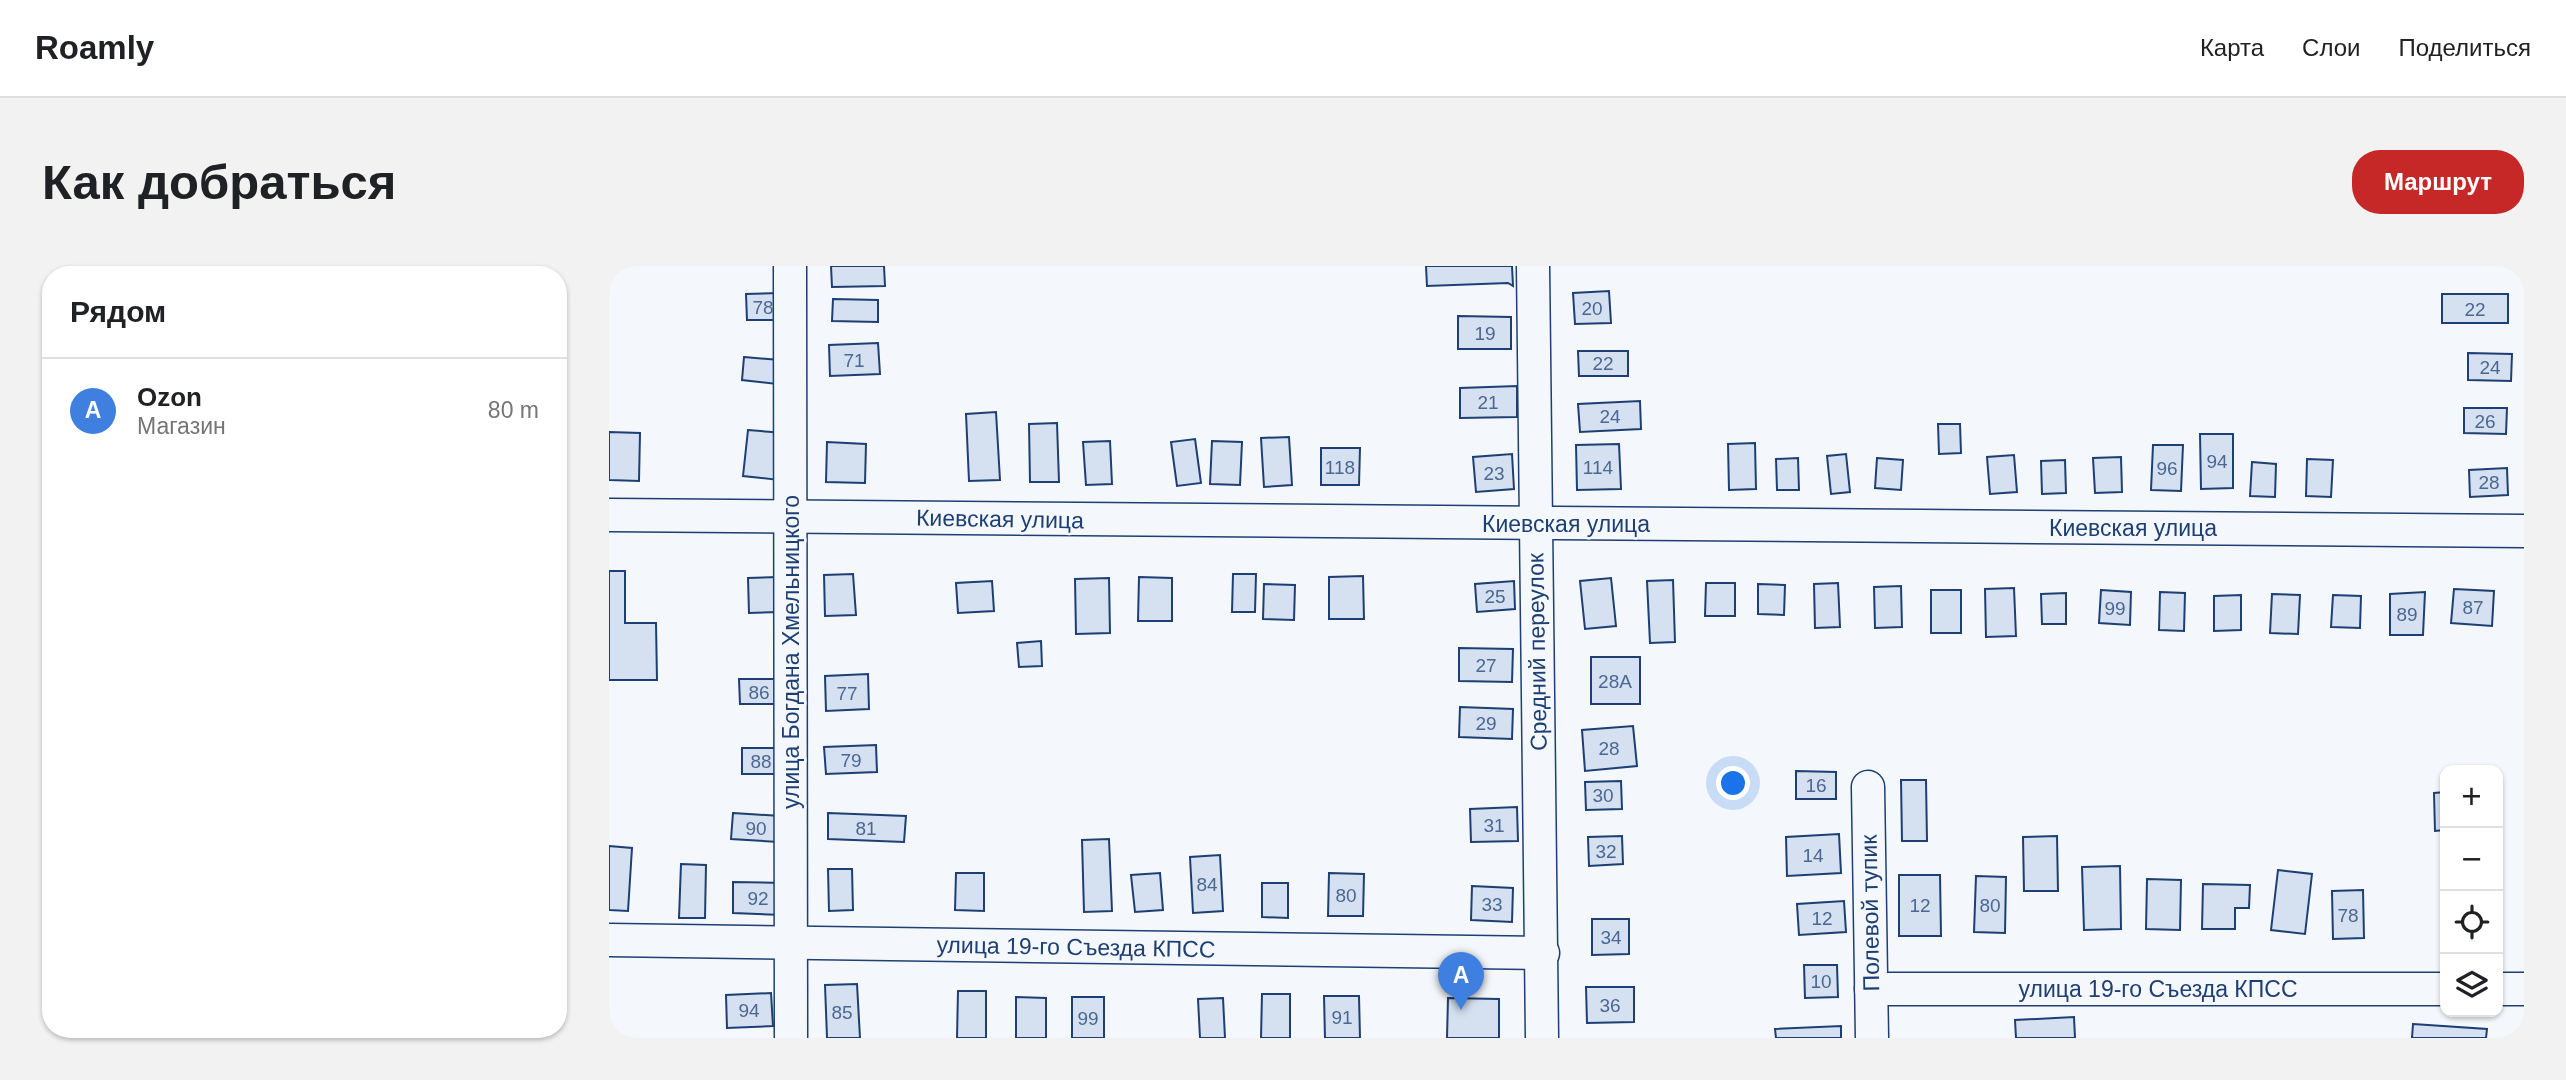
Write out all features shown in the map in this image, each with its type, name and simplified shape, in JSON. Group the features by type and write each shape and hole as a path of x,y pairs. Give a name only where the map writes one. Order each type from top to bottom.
{"street":[{"name":"улица Богдана Хмельницкого","path":"790,266 791,1038"},
{"name":"Средний переулок","path":"1534,266 1542,1038"},
{"name":"Киевская улица","path":"609,515 2524,531"},
{"name":"Полевой тупик","path":"1868,787 1872,1038"},
{"name":"улица 19-го Съезда КПСС","path":"609,940 1543,953"},
{"name":"улица 19-го Съезда КПСС","path":"1871,989 2440,989"},
{"path":"2503,989 2524,989"}],"building":[{"path":"831,266 884,266 885,286 832,287"},
{"path":"1426,266 1512,266 1513,286 1508,283 1427,286"},
{"path":"1609,291 1611,323 1575,324 1573,293"},
{"path":"779,293 779,320 747,320 746,294"},
{"path":"2442,294 2508,294 2508,323 2442,323"},
{"path":"833,299 878,300 878,322 832,321"},
{"path":"1458,316 1511,317 1511,349 1458,349"},
{"path":"878,343 880,374 830,376 829,345"},
{"path":"1578,351 1628,351 1628,376 1579,376"},
{"path":"2468,353 2512,354 2511,381 2468,380"},
{"path":"744,357 780,360 777,384 742,380"},
{"path":"1517,386 1517,417 1460,418 1460,388"},
{"path":"1640,401 1641,429 1580,432 1578,404"},
{"path":"2464,408 2507,408 2506,434 2464,433"},
{"path":"996,412 1000,480 969,481 966,414"},
{"path":"1057,423 1059,482 1030,482 1029,424"},
{"path":"1938,424 1960,424 1961,453 1939,454"},
{"path":"748,430 784,433 779,480 743,476"},
{"path":"609,432 640,433 639,481 609,480"},
{"path":"2200,434 2233,434 2233,488 2201,489"},
{"path":"1289,437 1292,485 1264,487 1261,438"},
{"path":"1195,439 1201,483 1177,486 1171,442"},
{"path":"1110,441 1112,484 1086,485 1083,442"},
{"path":"1212,441 1242,442 1240,485 1210,484"},
{"path":"827,442 866,444 865,483 826,482"},
{"path":"1755,443 1756,489 1729,490 1728,444"},
{"path":"1619,444 1621,489 1577,490 1576,445"},
{"path":"2153,445 2183,445 2181,491 2151,490"},
{"path":"1321,448 1360,448 1359,485 1321,485"},
{"path":"1512,454 1514,489 1476,492 1473,457"},
{"path":"1846,454 1850,492 1831,494 1827,456"},
{"path":"2014,455 2017,492 1990,494 1987,457"},
{"path":"2121,457 2122,492 2095,493 2093,458"},
{"path":"1798,458 1799,490 1777,490 1776,459"},
{"path":"1877,458 1903,460 1901,490 1875,488"},
{"path":"2307,459 2333,460 2331,497 2306,496"},
{"path":"2065,460 2066,493 2042,494 2041,461"},
{"path":"2252,462 2276,464 2275,497 2250,496"},
{"path":"2507,468 2508,495 2470,497 2469,470"},
{"path":"609,571 625,571 625,623 656,623 657,680 609,680"},
{"path":"853,574 856,615 825,616 824,575"},
{"path":"1233,574 1256,574 1255,612 1232,612"},
{"path":"1363,576 1364,619 1329,619 1329,577"},
{"path":"778,577 779,612 749,613 748,578"},
{"path":"1139,577 1172,578 1172,621 1138,621"},
{"path":"1109,578 1110,633 1076,634 1075,579"},
{"path":"1611,578 1616,626 1585,629 1580,581"},
{"path":"1673,580 1675,642 1650,643 1647,581"},
{"path":"992,581 994,611 958,613 956,583"},
{"path":"1514,581 1515,609 1477,612 1475,584"},
{"path":"1706,583 1735,583 1735,616 1705,616"},
{"path":"1838,583 1840,627 1815,628 1814,584"},
{"path":"1264,584 1295,585 1294,620 1263,619"},
{"path":"1758,584 1785,585 1784,615 1758,614"},
{"path":"1901,586 1902,627 1875,628 1874,587"},
{"path":"2014,588 2016,636 1986,637 1985,589"},
{"path":"2454,589 2494,591 2492,626 2451,623"},
{"path":"1931,590 1961,590 1961,633 1931,633"},
{"path":"2101,590 2131,592 2130,625 2099,623"},
{"path":"2160,592 2185,593 2184,631 2159,630"},
{"path":"2425,592 2423,635 2390,635 2390,594"},
{"path":"2066,593 2066,624 2042,624 2041,594"},
{"path":"2272,594 2300,595 2298,634 2270,633"},
{"path":"2241,595 2241,630 2214,631 2214,596"},
{"path":"2333,595 2361,596 2360,628 2331,627"},
{"path":"1041,641 1042,666 1019,667 1017,643"},
{"path":"1459,648 1513,649 1512,682 1459,681"},
{"path":"1591,657 1640,657 1640,704 1591,704"},
{"path":"868,674 869,709 826,711 825,676"},
{"path":"739,679 778,679 779,704 740,704"},
{"path":"1460,707 1513,709 1512,739 1459,737"},
{"path":"1633,726 1637,766 1585,771 1582,730"},
{"path":"876,745 877,772 826,774 824,747"},
{"path":"742,748 779,748 779,774 742,774"},
{"path":"1796,771 1836,772 1836,799 1796,799"},
{"path":"1901,780 1926,780 1927,841 1902,841"},
{"path":"1621,781 1622,809 1586,810 1585,782"},
{"path":"2440,792 2440,830 2435,831 2434,793"},
{"path":"1517,807 1518,841 1471,842 1470,809"},
{"path":"733,813 780,816 778,842 731,839"},
{"path":"828,813 906,816 904,842 828,839"},
{"path":"1839,834 1841,873 1787,876 1786,837"},
{"path":"1622,836 1623,864 1589,866 1588,837"},
{"path":"2057,836 2058,891 2024,891 2023,837"},
{"path":"1109,839 1112,911 1084,912 1082,840"},
{"path":"609,846 632,848 628,911 609,910"},
{"path":"1220,855 1223,911 1193,913 1190,857"},
{"path":"681,864 706,865 705,918 679,918"},
{"path":"2120,866 2121,929 2084,930 2082,867"},
{"path":"828,869 852,869 853,910 829,911"},
{"path":"2278,870 2312,874 2305,934 2271,930"},
{"path":"956,873 984,873 984,911 955,910"},
{"path":"1160,873 1163,910 1135,912 1131,875"},
{"path":"1329,873 1364,874 1363,916 1328,916"},
{"path":"1899,875 1940,875 1941,936 1899,936"},
{"path":"1976,876 2006,877 2005,933 1974,932"},
{"path":"2147,879 2181,880 2180,930 2146,929"},
{"path":"733,882 783,883 782,915 733,913"},
{"path":"1262,883 1288,883 1288,918 1262,917"},
{"path":"2203,884 2250,885 2249,908 2235,908 2235,929 2202,929"},
{"path":"1472,886 1513,888 1512,922 1471,920"},
{"path":"2363,890 2364,938 2333,939 2332,891"},
{"path":"1844,901 1846,932 1799,935 1797,904"},
{"path":"1592,919 1629,919 1629,954 1592,955"},
{"path":"1804,965 1837,965 1838,997 1805,998"},
{"path":"857,984 860,1038 827,1038 825,985"},
{"path":"1586,987 1634,987 1634,1022 1587,1023"},
{"path":"958,991 986,991 986,1038 957,1038"},
{"path":"771,993 773,1026 727,1028 726,995"},
{"path":"1262,994 1290,994 1290,1038 1261,1038"},
{"path":"1324,996 1359,996 1360,1038 1325,1038"},
{"path":"1016,997 1046,998 1046,1038 1016,1038"},
{"path":"1072,997 1104,997 1104,1038 1072,1038"},
{"path":"1223,998 1225,1038 1200,1038 1198,999"},
{"path":"1448,998 1499,999 1499,1038 1447,1038"},
{"path":"2074,1017 2075,1038 2016,1038 2015,1020"},
{"path":"2413,1024 2487,1029 2486,1038 2412,1038"},
{"path":"1841,1026 1841,1038 1776,1038 1775,1029"}],"place":[{"name":"Ozon","path":"1461,1010"}]}
